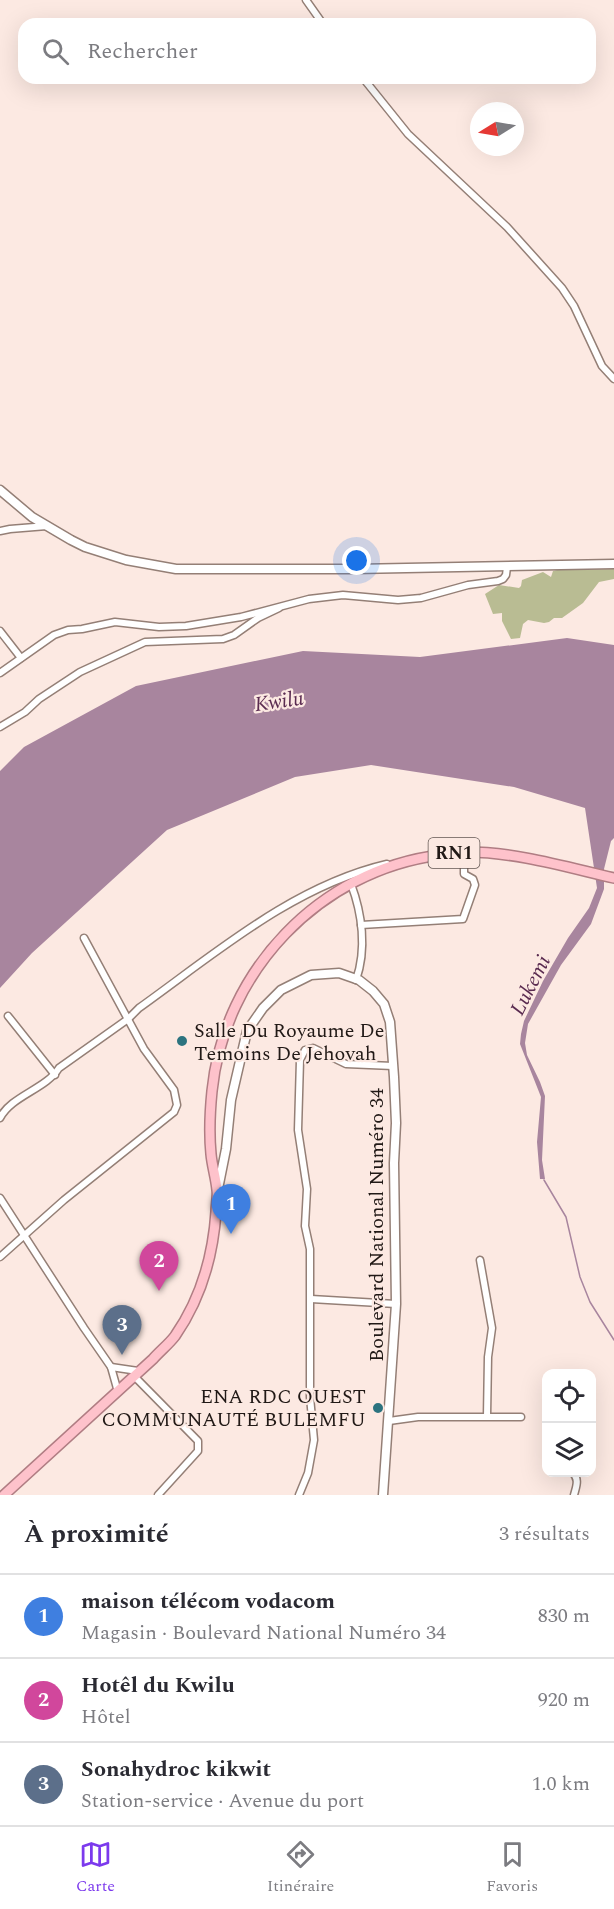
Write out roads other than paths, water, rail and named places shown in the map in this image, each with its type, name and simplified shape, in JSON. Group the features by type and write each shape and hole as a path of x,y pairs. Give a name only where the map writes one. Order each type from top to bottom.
{"highway":[{"name":"RN1","path":"4,1495 153,1359 174,1336 202,1283 215,1228 218,1192 211,1155 212,1090 218,1056 230,1018 254,972 284,933 321,902 351,884 408,860 464,852 504,855 614,878"}],"main road":[{"path":"0,490 32,517 71,540 107,555 176,569 260,570 614,564"},
{"name":"Boulevard National Numéro 34","path":"218,1192 226,1149 231,1100 247,1031 263,1008 281,990 311,975 339,973 373,991 384,1004 390,1022 396,1123 393,1163 396,1304 383,1495"}],"street":[{"path":"306,0 319,18"},
{"path":"368,84 408,134 507,227 562,288 602,366 614,379"},
{"path":"0,531 47,526"},
{"path":"0,673 54,635 68,630 115,622 159,627 186,626 241,617 309,599 343,595 398,600 421,598 468,585 503,579 507,567"},
{"path":"0,727 25,712 39,699 80,672 145,642 223,639 234,635 258,618 281,606"},
{"path":"0,631 21,658"},
{"path":"361,925 397,921 427,922 463,919 475,885 473,879 464,874 464,852"},
{"path":"0,1119 2,1114 18,1100 55,1075 59,1068 275,913 301,898 358,873 408,860"},
{"path":"351,884 357,899 361,925 361,961 356,980"},
{"path":"0,1257 23,1235 174,1112 177,1105 174,1090 144,1049 84,938"},
{"path":"8,1016 55,1075"},
{"path":"299,1495 308,1473 314,1440 310,1397 310,1249 305,1226 307,1189 298,1130 300,1060 305,1050 313,1048 346,1064 393,1066"},
{"path":"0,1198 111,1367 118,1392"},
{"path":"480,1260 492,1329 488,1357 486,1416"},
{"path":"311,1299 396,1304"},
{"path":"111,1367 136,1373 198,1441 198,1451 158,1495"},
{"path":"389,1421 418,1418 521,1417"},
{"path":"574,1477 577,1482 574,1495"}],"water":[{"name":"Kwilu","path":"567,638 614,645 614,838 611,841 604,869 604,889 591,924 561,965 528,1024 525,1043 527,1055 545,1096 542,1160 545,1179 540,1179 537,1142 541,1097 520,1044 521,1034 524,1021 543,981 589,908 597,888 585,808 514,787 371,765 295,777 167,830 32,953 0,988 0,771 24,747 136,686 303,651 420,657"}],"waterway":[{"name":"Lukemi","path":"544,1180 566,1217 580,1277 590,1302 614,1340"}],"place":[{"name":"Salle Du Royaume De Temoins De Jehovah","path":"182,1041"},
{"name":"maison télécom vodacom","path":"231,1234"},
{"name":"Hotêl du Kwilu","path":"159,1291"},
{"name":"Sonahydroc kikwit","path":"122,1355"},
{"name":"ENA RDC OUEST COMMUNAUTÉ BULEMFU","path":"378,1408"}]}
